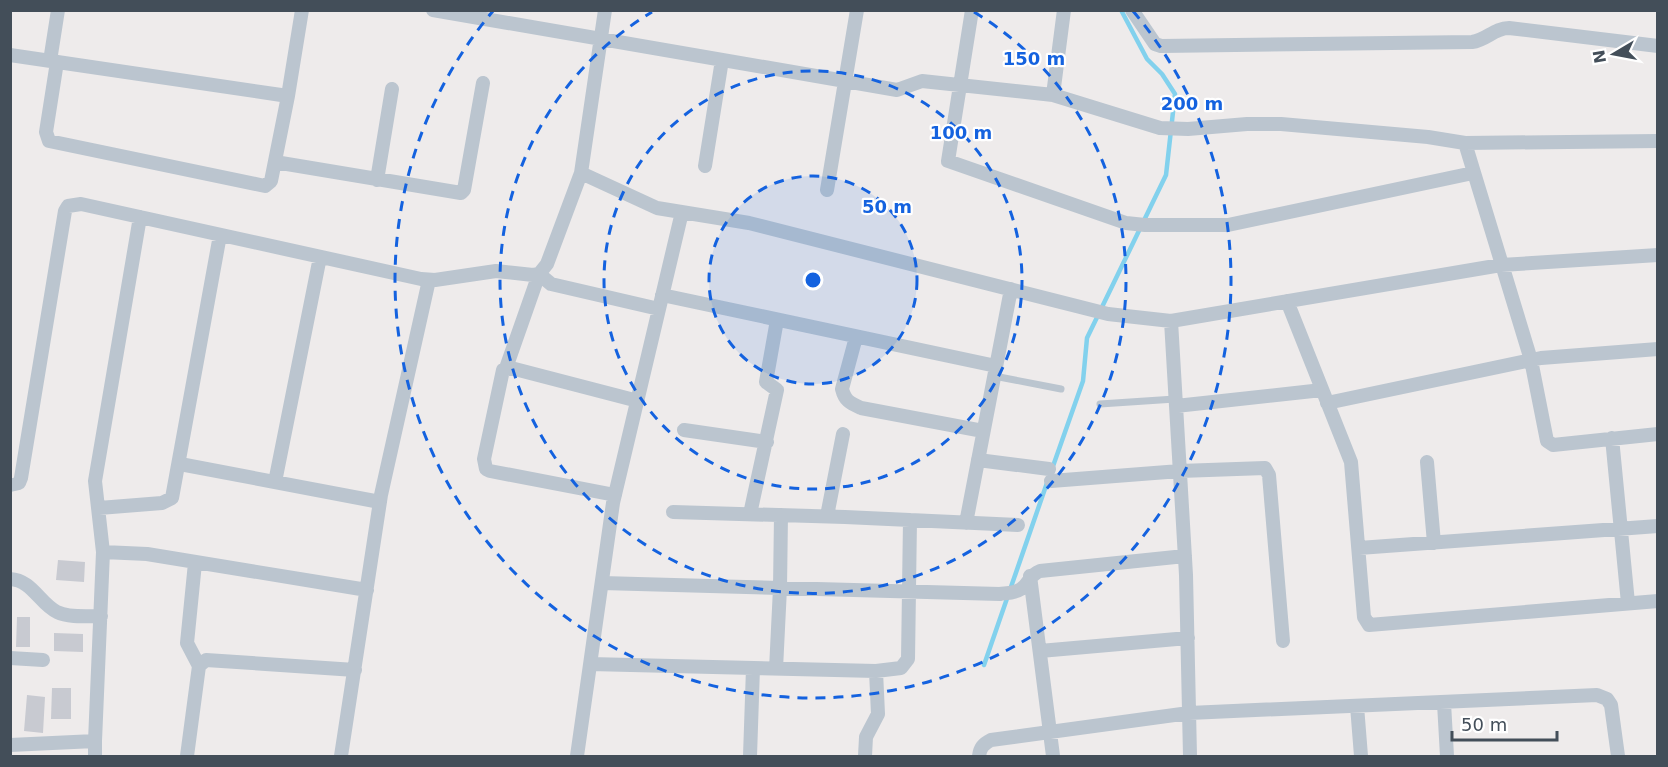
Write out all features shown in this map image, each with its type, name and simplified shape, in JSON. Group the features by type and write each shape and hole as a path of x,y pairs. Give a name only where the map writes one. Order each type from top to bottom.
{"street":[{"path":"58,10 46,132 49,141 265,186 271,181 275,162 302,10"},
{"path":"433,10 471,13 601,39 897,90 922,81 1053,95 1160,128 1188,129 1247,124 1281,124 1428,137 1465,143 1658,141"},
{"path":"605,10 581,173 547,264 539,274 506,368 503,370 484,459 486,469 490,471 615,495"},
{"path":"827,190 856,10"},
{"path":"972,10 948,161 1126,223 1228,225 1473,172"},
{"path":"1053,95 1064,10"},
{"path":"1132,10 1155,44 1164,46 1473,42 1485,39 1503,28 1658,46"},
{"path":"10,56 288,96"},
{"path":"705,166 722,60"},
{"path":"275,162 461,193 464,190 483,83"},
{"path":"377,180 392,89"},
{"path":"1465,143 1531,360 1546,436 1550,444 1658,434"},
{"path":"581,173 647,205 749,223 1108,314 1171,321 1501,265 1658,255"},
{"path":"10,485 20,483 65,211 73,204 429,280 496,271 539,274 551,284 777,320 995,371"},
{"path":"577,756 615,495 682,212"},
{"path":"95,756 103,552 95,481 140,217"},
{"path":"99,508 168,501 172,498 220,235"},
{"path":"274,482 320,257"},
{"path":"341,756 380,502 429,280"},
{"path":"966,523 1011,289"},
{"path":"1287,301 1353,472 1364,617 1369,625 1658,601"},
{"path":"750,514 777,390 766,382 777,320"},
{"path":"1171,321 1185,556 1190,756"},
{"path":"856,337 842,389 849,403 861,408 983,431"},
{"path":"1176,402 1324,397 1531,360 1658,349"},
{"path":"506,368 638,401"},
{"path":"684,430 767,442"},
{"path":"827,516 843,434"},
{"path":"1612,438 1628,603"},
{"path":"978,460 1050,475 1261,467 1268,470 1283,640"},
{"path":"1427,462 1434,543"},
{"path":"180,464 380,502"},
{"path":"673,512 827,516 1018,525"},
{"path":"776,669 781,515"},
{"path":"590,664 895,670 906,664 908,659 910,520"},
{"path":"1359,548 1658,525"},
{"path":"103,552 147,554 367,590"},
{"path":"602,583 1000,594 1018,591 1030,576 1040,571 1185,556"},
{"path":"195,563 187,640 188,647 199,666"},
{"path":"1030,576 1053,756"},
{"path":"10,579 16,579 28,587 58,613 101,616"},
{"path":"1040,651 1188,638"},
{"path":"10,658 43,660"},
{"path":"187,756 201,662 211,659 355,670"},
{"path":"750,756 753,668"},
{"path":"865,756 866,737 878,714 876,670"},
{"path":"979,756 984,744 991,740 1189,713 1603,696 1611,705 1618,756"},
{"path":"1444,703 1448,756"},
{"path":"1357,706 1361,756"},
{"path":"13,749 95,741"}],"lane":[{"path":"995,371 1061,389"},
{"path":"1100,404 1176,402"}],"building":[{"path":"58,560 85,562 84,582 56,580"},
{"path":"17,617 30,617 30,647 16,647"},
{"path":"54,633 83,634 83,652 54,651"},
{"path":"52,688 71,688 71,719 51,719"},
{"path":"27,695 45,697 43,733 24,731"}],"waterway":[{"path":"1052,469 1083,381 1087,338 1166,175 1175,94 1162,74 1147,59 1121,10"},
{"path":"984,665 1048,480"}]}
